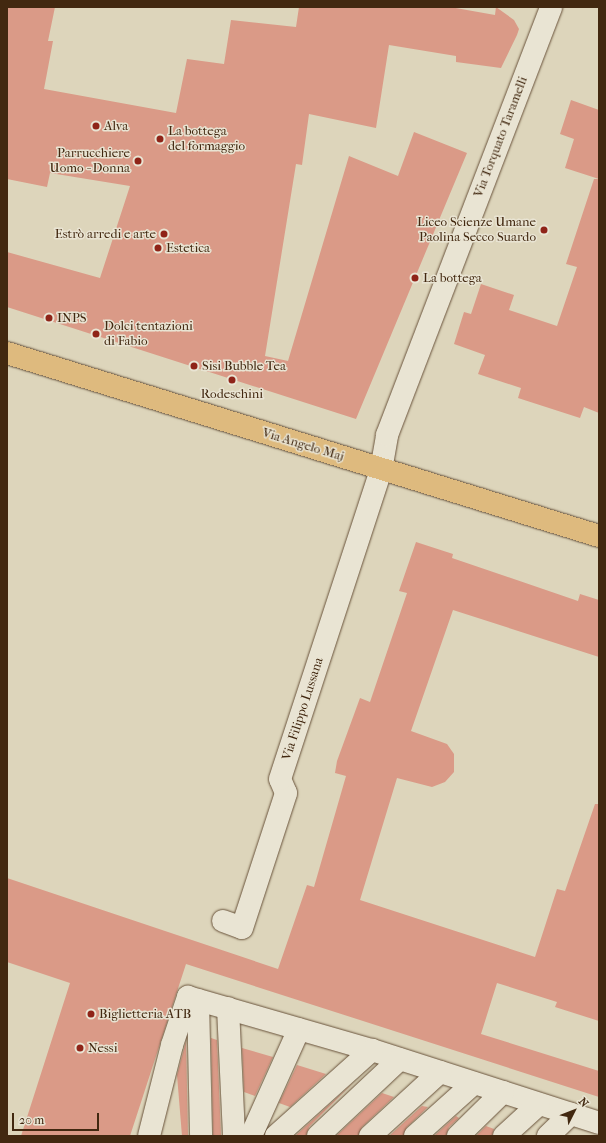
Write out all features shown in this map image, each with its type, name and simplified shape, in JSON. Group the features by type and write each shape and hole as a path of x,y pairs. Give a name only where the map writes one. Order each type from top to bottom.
{"main road":[{"name":"Via Angelo Maj","path":"7,353 381,470 599,536"}],"street":[{"name":"Via Torquato Taramelli","path":"381,470 386,435 551,7"},
{"name":"Via Filippo Lussana","path":"223,922 242,928 286,793 280,779 381,470"},
{"path":"193,998 372,1050 599,1123"},
{"path":"149,1136 172,1045 193,998"},
{"path":"193,998 201,1136"},
{"path":"228,1008 234,1136"},
{"path":"251,1136 299,1029"},
{"path":"276,1136 372,1050"},
{"path":"318,1136 400,1059"},
{"path":"370,1136 440,1072"},
{"path":"415,1136 474,1083"},
{"path":"458,1136 503,1092"},
{"path":"504,1136 538,1104"},
{"path":"548,1136 572,1114"},
{"path":"592,1136 599,1130"}],"building":[{"path":"7,7 55,7 48,41 53,41 44,89 176,113 187,59 224,64 231,20 296,27 299,7 450,7 495,15 496,7 514,20 519,29 501,68 456,62 456,56 389,45 376,128 309,114 302,165 296,164 265,356 288,361 349,156 398,176 414,132 467,153 356,419 7,307 7,252 100,278 130,186 50,173 47,187 7,179"},
{"path":"571,100 599,110 599,179 565,168 574,139 560,134"},
{"path":"594,179 599,179 599,413 584,407 580,418 518,398 521,388 478,374 485,355 454,344 464,312 471,314 481,284 514,295 509,310 557,326 577,267 566,264"},
{"path":"416,542 453,554 452,558 578,601 580,594 599,600 599,657 453,610 411,731 447,744 454,754 454,772 445,782 432,787 397,778 360,900 535,957 557,889 565,891 595,804 599,804 599,1021 555,1007 557,1002 497,983 481,1034 599,1071 599,1097 186,964 130,1136 21,1136 70,983 7,962 7,878 278,969 307,885 314,887 346,776 335,773 337,761 360,698 370,702 407,593 399,591"},
{"path":"211,1038 217,1040 221,1136 213,1136"},
{"path":"186,1041 188,1136 182,1136 177,1075"},
{"path":"242,1048 273,1057 255,1096 244,1092"},
{"path":"297,1065 326,1074 290,1107 279,1103"},
{"path":"353,1083 309,1127 306,1136 295,1136"},
{"path":"382,1093 394,1097 362,1127 358,1136 336,1136"},
{"path":"422,1106 428,1107 407,1127 403,1136 389,1136"},
{"path":"456,1116 459,1118 449,1127 446,1136 434,1136"},
{"path":"486,1126 494,1129 492,1136 476,1136"}],"place":[{"name":"Alva","path":"96,126"},
{"name":"La bottega del formaggio","path":"160,139"},
{"name":"Parrucchiere Uomo - Donna","path":"138,161"},
{"name":"Liceo Scienze Umane Paolina Secco Suardo","path":"544,230"},
{"name":"Estrò arredi e arte","path":"164,234"},
{"name":"Estetica","path":"158,248"},
{"name":"La bottega","path":"415,278"},
{"name":"INPS","path":"49,318"},
{"name":"Dolci tentazioni di Fabio","path":"96,334"},
{"name":"Sisi Bubble Tea","path":"194,366"},
{"name":"Rodeschini","path":"232,380"},
{"name":"Biglietteria ATB","path":"91,1014"},
{"name":"Nessi","path":"80,1048"}]}
